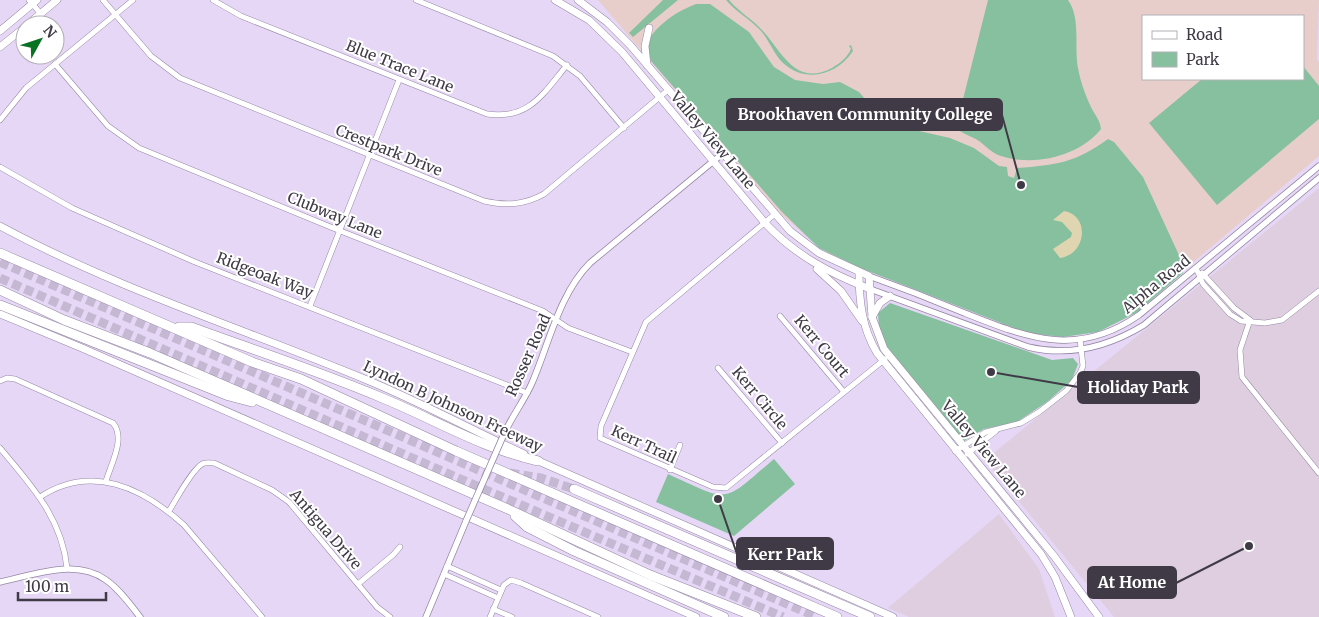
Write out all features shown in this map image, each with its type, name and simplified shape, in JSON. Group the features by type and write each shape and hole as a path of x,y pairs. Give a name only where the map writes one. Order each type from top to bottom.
{"highway":[{"path":"0,253 252,362 310,383 456,451 837,617"},
{"path":"0,290 64,320 150,353 510,510 650,575 756,617"},
{"path":"0,305 229,396 277,408"},
{"path":"172,326 191,328 322,374 402,406 511,455 538,461"},
{"path":"574,490 870,617"},
{"path":"510,510 527,527 566,547 724,617"}],"main road":[{"path":"41,14 57,0"},
{"name":"Valley View Lane","path":"555,0 581,14 604,34 765,223 786,244 808,260 870,289"},
{"name":"Valley View Lane","path":"578,0 606,22 647,65 722,154 775,214 802,241 835,262 869,276 872,318 876,333 889,356 1048,549 1097,616"},
{"path":"0,31 33,1"},
{"path":"647,65 645,46 649,28"},
{"path":"0,35 3,45 15,35"},
{"name":"Lyndon B Johnson Freeway","path":"0,226 56,256 108,278 367,380 538,461 893,617"},
{"path":"808,260 841,291 865,327"},
{"name":"Valley View Lane","path":"859,272 865,327 871,343 882,361 1041,554 1055,577 1071,616"},
{"path":"872,318 880,302 890,296"},
{"path":"0,314 696,617"},
{"path":"1041,554 1048,549"}],"street":[{"name":"Crestpark Drive","path":"103,0 151,56 180,78 484,201 508,205 532,200 544,194 668,90"},
{"path":"65,56 133,0"},
{"name":"Blue Trace Lane","path":"213,0 241,16 487,114 503,116 530,108 567,65"},
{"path":"416,0 539,48 567,65 587,83 624,128"},
{"path":"33,1 41,14"},
{"path":"0,120 18,96 54,65"},
{"name":"Clubway Lane","path":"56,65 108,126 139,148 544,311 568,328 632,352"},
{"path":"310,306 399,80"},
{"name":"Rosser Road","path":"426,617 504,434 527,393 572,286 583,270 722,154"},
{"name":"Alpha Road","path":"869,276 1028,337 1050,341 1080,339 1104,333 1129,323 1319,166"},
{"name":"Ridgeoak Way","path":"0,167 57,200 98,220 196,262 527,393"},
{"name":"Alpha Road","path":"870,289 1022,346 1045,351 1082,350 1114,341 1132,332 1155,316 1319,178"},
{"name":"Kerr Trail","path":"775,214 650,318 643,328 632,352 601,426 600,438 712,487 726,488 889,356"},
{"path":"1196,268 1234,308 1250,320 1265,323 1282,320 1319,292"},
{"name":"Kerr Court","path":"780,316 844,392"},
{"path":"1250,320 1240,350 1242,377 1319,472"},
{"path":"955,451 986,432 996,431 1021,423 1034,416 1066,391 1080,373 1084,363 1080,339"},
{"name":"Kerr Circle","path":"718,368 782,443"},
{"path":"0,381 7,378 15,379 113,423 118,429 118,442 106,481"},
{"path":"962,458 996,431"},
{"path":"670,470 680,445"},
{"path":"0,448 40,497 59,532 67,568"},
{"name":"Antigua Drive","path":"169,511 202,464 214,463 272,490 289,502 377,607 390,617"},
{"path":"40,497 70,482 106,481 139,494 169,511 198,539 262,617"},
{"path":"358,584 394,555 400,547"},
{"path":"447,566 501,590"},
{"path":"0,582 67,568 86,570 106,579 140,617"},
{"path":"444,574 498,598"},
{"path":"490,617 501,590 507,582 516,581 598,617"},
{"path":"493,609 512,617"}],"shaded area":[{"path":"598,0 1319,0 1317,59 1319,62 1319,156 1132,314 962,305 831,255 781,214"},
{"path":"1319,188 1319,617 1114,617 985,460"},
{"path":"999,514 1039,569 1055,617 909,617 888,608"}],"green space":[{"path":"663,0 678,0 633,37 629,33"},
{"path":"726,0 729,0 757,25 790,64 798,70 808,73 819,73 832,68 843,60 851,49 849,46 851,45 853,51 839,66 830,71 811,75 801,73 783,63 761,31"},
{"path":"988,0 1068,0 1072,7 1076,24 1077,60 1080,77 1086,96 1101,129 1081,146 1056,157 1028,160 1014,159 995,154 979,141 956,127"},
{"path":"696,4 710,4 749,32 774,67 795,80 823,84 840,82 859,92 877,113 906,128 950,138 974,148 999,166 1007,167 1008,176 1014,178 1017,168 1054,164 1075,158 1108,139 1114,142 1143,177 1184,266 1183,273 1136,313 1098,332 1063,337 1027,333 860,268 819,248 782,212 651,61 646,43 651,36 668,19"},
{"path":"1304,67 1319,86 1319,119 1217,205 1149,123 1201,80 1304,80"},
{"path":"890,303 1052,360 1073,358 1078,364 1072,380 1047,402 1017,422 984,429 964,441 887,347 879,331 878,313"},
{"path":"774,459 795,484 734,536 656,502 668,474 704,490 716,494 725,494 734,491 744,484"}],"sand":[{"path":"1064,211 1078,219 1082,234 1076,250 1060,258 1053,249 1071,237 1072,233 1062,222 1053,220"}],"tunnel":[{"path":"0,262 817,617"},
{"path":"0,278 458,478 783,617"},
{"path":"510,473 541,478 574,489"}],"place":[{"name":"Brookhaven Community College","path":"1021,185"},
{"name":"Holiday Park","path":"991,372"},
{"name":"Kerr Park","path":"718,499"},
{"name":"At Home","path":"1249,546"}]}
